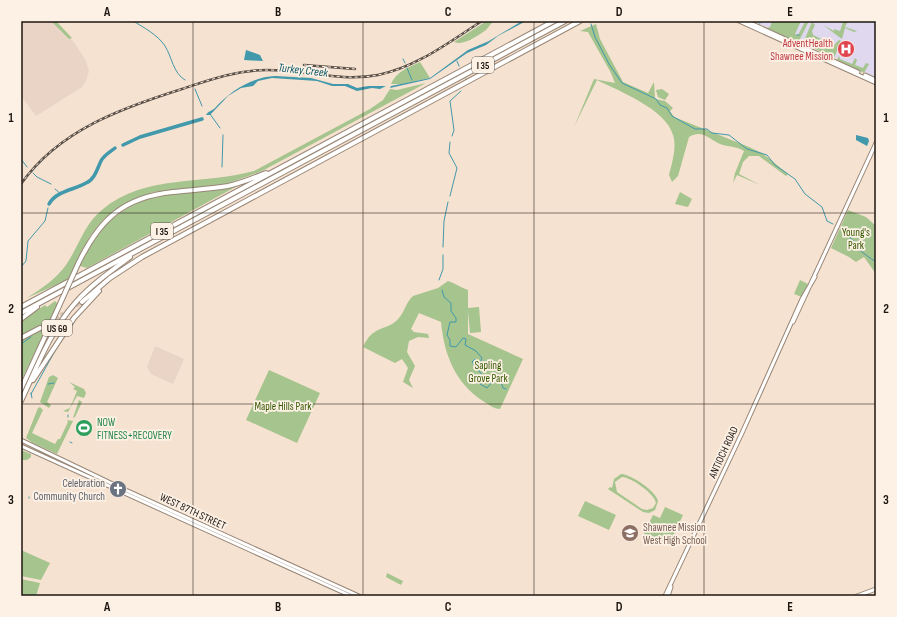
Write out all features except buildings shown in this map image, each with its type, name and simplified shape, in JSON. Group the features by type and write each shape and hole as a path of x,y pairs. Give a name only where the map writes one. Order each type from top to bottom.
{"highway":[{"name":"I 35","path":"21,313 565,21"},
{"path":"82,302 128,266 268,188 580,21"},
{"name":"I 35","path":"21,306 552,22"},
{"name":"US 69","path":"21,389 90,240 114,213 131,202 157,194 230,186 286,165"},
{"name":"US 69","path":"21,401 49,341 69,311 97,282 142,248"},
{"path":"23,396 78,313 102,287 128,266"},
{"path":"21,319 51,297"},
{"path":"21,338 40,328"}],"main road":[{"path":"738,21 876,82"},
{"path":"746,21 876,82"},
{"name":"ANTIOCH ROAD","path":"665,596 792,324 801,301 815,276 876,143"},
{"name":"WEST 87TH STREET","path":"21,440 359,596"},
{"name":"WEST 87TH STREET","path":"21,446 97,479 351,596"},
{"path":"40,455 44,454 56,460 59,458"},
{"name":"ANTIOCH ROAD","path":"668,596 670,587"},
{"path":"857,596 876,589"}],"shaded area":[{"path":"21,21 52,21 74,42 86,61 89,71 86,81 82,87 36,116 21,96"},
{"name":"AdventHealth Shawnee Mission","path":"753,21 876,21 876,78 834,57"},
{"path":"155,346 184,359 173,384 151,374 147,367"}],"green space":[{"path":"51,21 56,21 72,38 69,39"},
{"path":"494,21 486,30 470,40 462,43 454,42 485,22"},
{"path":"750,21 767,28 770,27 772,21 801,21 795,34 798,35 805,22 803,21 809,21 799,41 796,42"},
{"path":"848,21 845,27 857,31 854,32 845,28 842,39 823,25 834,31 834,29 840,31 843,22"},
{"path":"812,22 815,25 812,31 813,35 834,45 839,40 841,41 834,58 803,43"},
{"path":"596,24 600,39 623,82 648,93 654,82 655,99 665,101 673,108 670,111 674,117 762,153 788,174 786,176 759,156 749,156 743,162 739,174 760,185 737,175 733,183 735,173 744,151 720,144 702,134 698,134 689,137 678,176 672,182 669,175 674,155 674,140 669,126 652,109 629,95 597,80 574,127 594,79 615,83 588,32 580,31"},
{"path":"845,43 847,44 845,44 839,56 840,59 852,64 855,58 857,60 855,65 863,68 866,63 869,64 864,73 837,60"},
{"path":"420,62 430,78 401,84 391,84 399,73"},
{"path":"426,83 262,171 224,185 153,192 132,200 104,219 90,236 69,279 27,298 58,275 71,258 91,221 103,209 119,198 137,190 156,185 215,178 254,171 370,109 383,100 390,89 397,90"},
{"path":"662,89 669,94 665,100 658,97 656,90"},
{"path":"241,184 87,268 80,266 94,241 109,222 127,209 146,200 167,194"},
{"path":"680,192 692,199 688,207 675,204"},
{"name":"Young's Park","path":"848,210 866,217 876,226 876,274 864,257 856,262 831,248"},
{"path":"800,280 808,284 802,297 794,294"},
{"name":"Sapling Grove Park","path":"448,281 468,290 468,308 479,307 481,332 470,333 468,311 468,334 523,359 500,409 491,406 473,394 458,377 448,356 441,322 419,313 411,329 414,332 428,334 429,338 418,337 409,341 407,352 415,366 409,380 413,388 403,382 408,368 402,359 395,363 363,347 367,339 372,334 390,325 399,318 413,296 438,288"},
{"path":"55,301 58,304 21,381 21,341 41,329 21,337 21,321 45,305 47,307"},
{"name":"Maple Hills Park","path":"269,370 320,393 297,443 246,420"},
{"path":"53,375 58,378 47,402 51,405 49,408 40,402 49,377"},
{"path":"69,382 84,389 86,393 84,398 77,396 68,412 63,411 70,408 77,391 73,389 75,387"},
{"path":"79,400 82,402 75,417 73,418"},
{"path":"40,407 43,410 32,433 55,444 58,439 60,439 68,422 67,420 73,421 57,454 33,443 26,438 38,408"},
{"path":"21,450 31,454 31,457 27,460 21,460"},
{"path":"621,474 631,477 643,484 657,497 658,501 655,510 649,513 643,512 608,489 610,487 612,488 614,479","holes":["622,477 642,487 652,495 656,503 653,508 647,510 642,509 617,492 615,482"]},
{"path":"585,501 616,515 609,530 578,516"},
{"path":"665,507 683,515 669,545 645,535 644,533 653,515 660,518"},
{"path":"21,550 50,563 41,580 21,576"},
{"path":"387,573 403,581 401,585 386,577"},
{"path":"21,579 40,583 36,596 21,596"}],"water":[{"path":"522,21 526,21 498,36 486,45 467,53 430,79 390,88 391,86 430,78 468,50 489,41"},
{"path":"246,50 260,55 263,61 244,60"},
{"path":"275,76 311,78 333,84 348,84 357,88 368,86 386,86 380,89 372,88 357,91 345,86 332,86 317,81 272,78 258,81 253,86 241,88 228,96 210,115 206,115 227,96 242,86 258,79"},
{"path":"856,135 868,138 869,141 867,146 856,140"}],"waterway":[{"path":"133,21 162,42 175,69 185,80"},
{"path":"591,24 595,37 609,64 622,83 656,99 660,105 667,108 672,116 695,129 707,129 712,133 729,135 747,149 767,155 775,165 795,179 805,194 822,207 827,221 833,224"},
{"path":"403,59 405,63"},
{"name":"Turkey Creek","path":"457,61 459,66"},
{"path":"407,68 412,80"},
{"path":"195,89 202,106"},
{"path":"452,136 454,130 450,101 461,91"},
{"path":"210,114 220,128"},
{"name":"Turkey Creek","path":"123,145 140,137 202,119"},
{"path":"222,167 223,135"},
{"path":"450,142 449,153 457,168 450,196"},
{"name":"Turkey Creek","path":"49,204 61,193 92,179 102,159 115,148"},
{"path":"21,159 27,167"},
{"path":"33,173 37,177 51,184"},
{"name":"Turkey Creek","path":"55,189 61,194"},
{"path":"443,247 444,221 448,202"},
{"name":"Turkey Creek","path":"21,267 26,261 28,241 45,221 48,208"},
{"path":"841,229 858,245 857,248 876,262"},
{"path":"439,280 443,269 443,255"},
{"path":"442,290 444,297 451,303 451,311 456,318 456,322 450,322 447,335 450,340 450,346 456,347 463,338 466,339 465,345 476,351 482,358 479,364 475,359 472,362 483,376 479,379 480,384 487,388 494,380 501,382 503,388 506,389"},
{"path":"21,344 31,337"},
{"path":"31,394 55,351"},
{"path":"48,384 54,383"},
{"path":"31,393 32,398"}],"tunnel":[{"path":"40,328 82,302"}],"railway":[{"path":"21,184 36,165 73,135 93,123 115,113 159,96 213,79 256,70 350,77 378,75 419,60 482,21"},
{"path":"304,65 355,69"}],"place":[{"name":"AdventHealth Shawnee Mission","path":"846,49"},
{"name":"NOW FITNESS+RECOVERY","path":"84,428"},
{"name":"Celebration Community Church","path":"118,489"},
{"name":"Shawnee Mission West High School","path":"630,533"}]}
